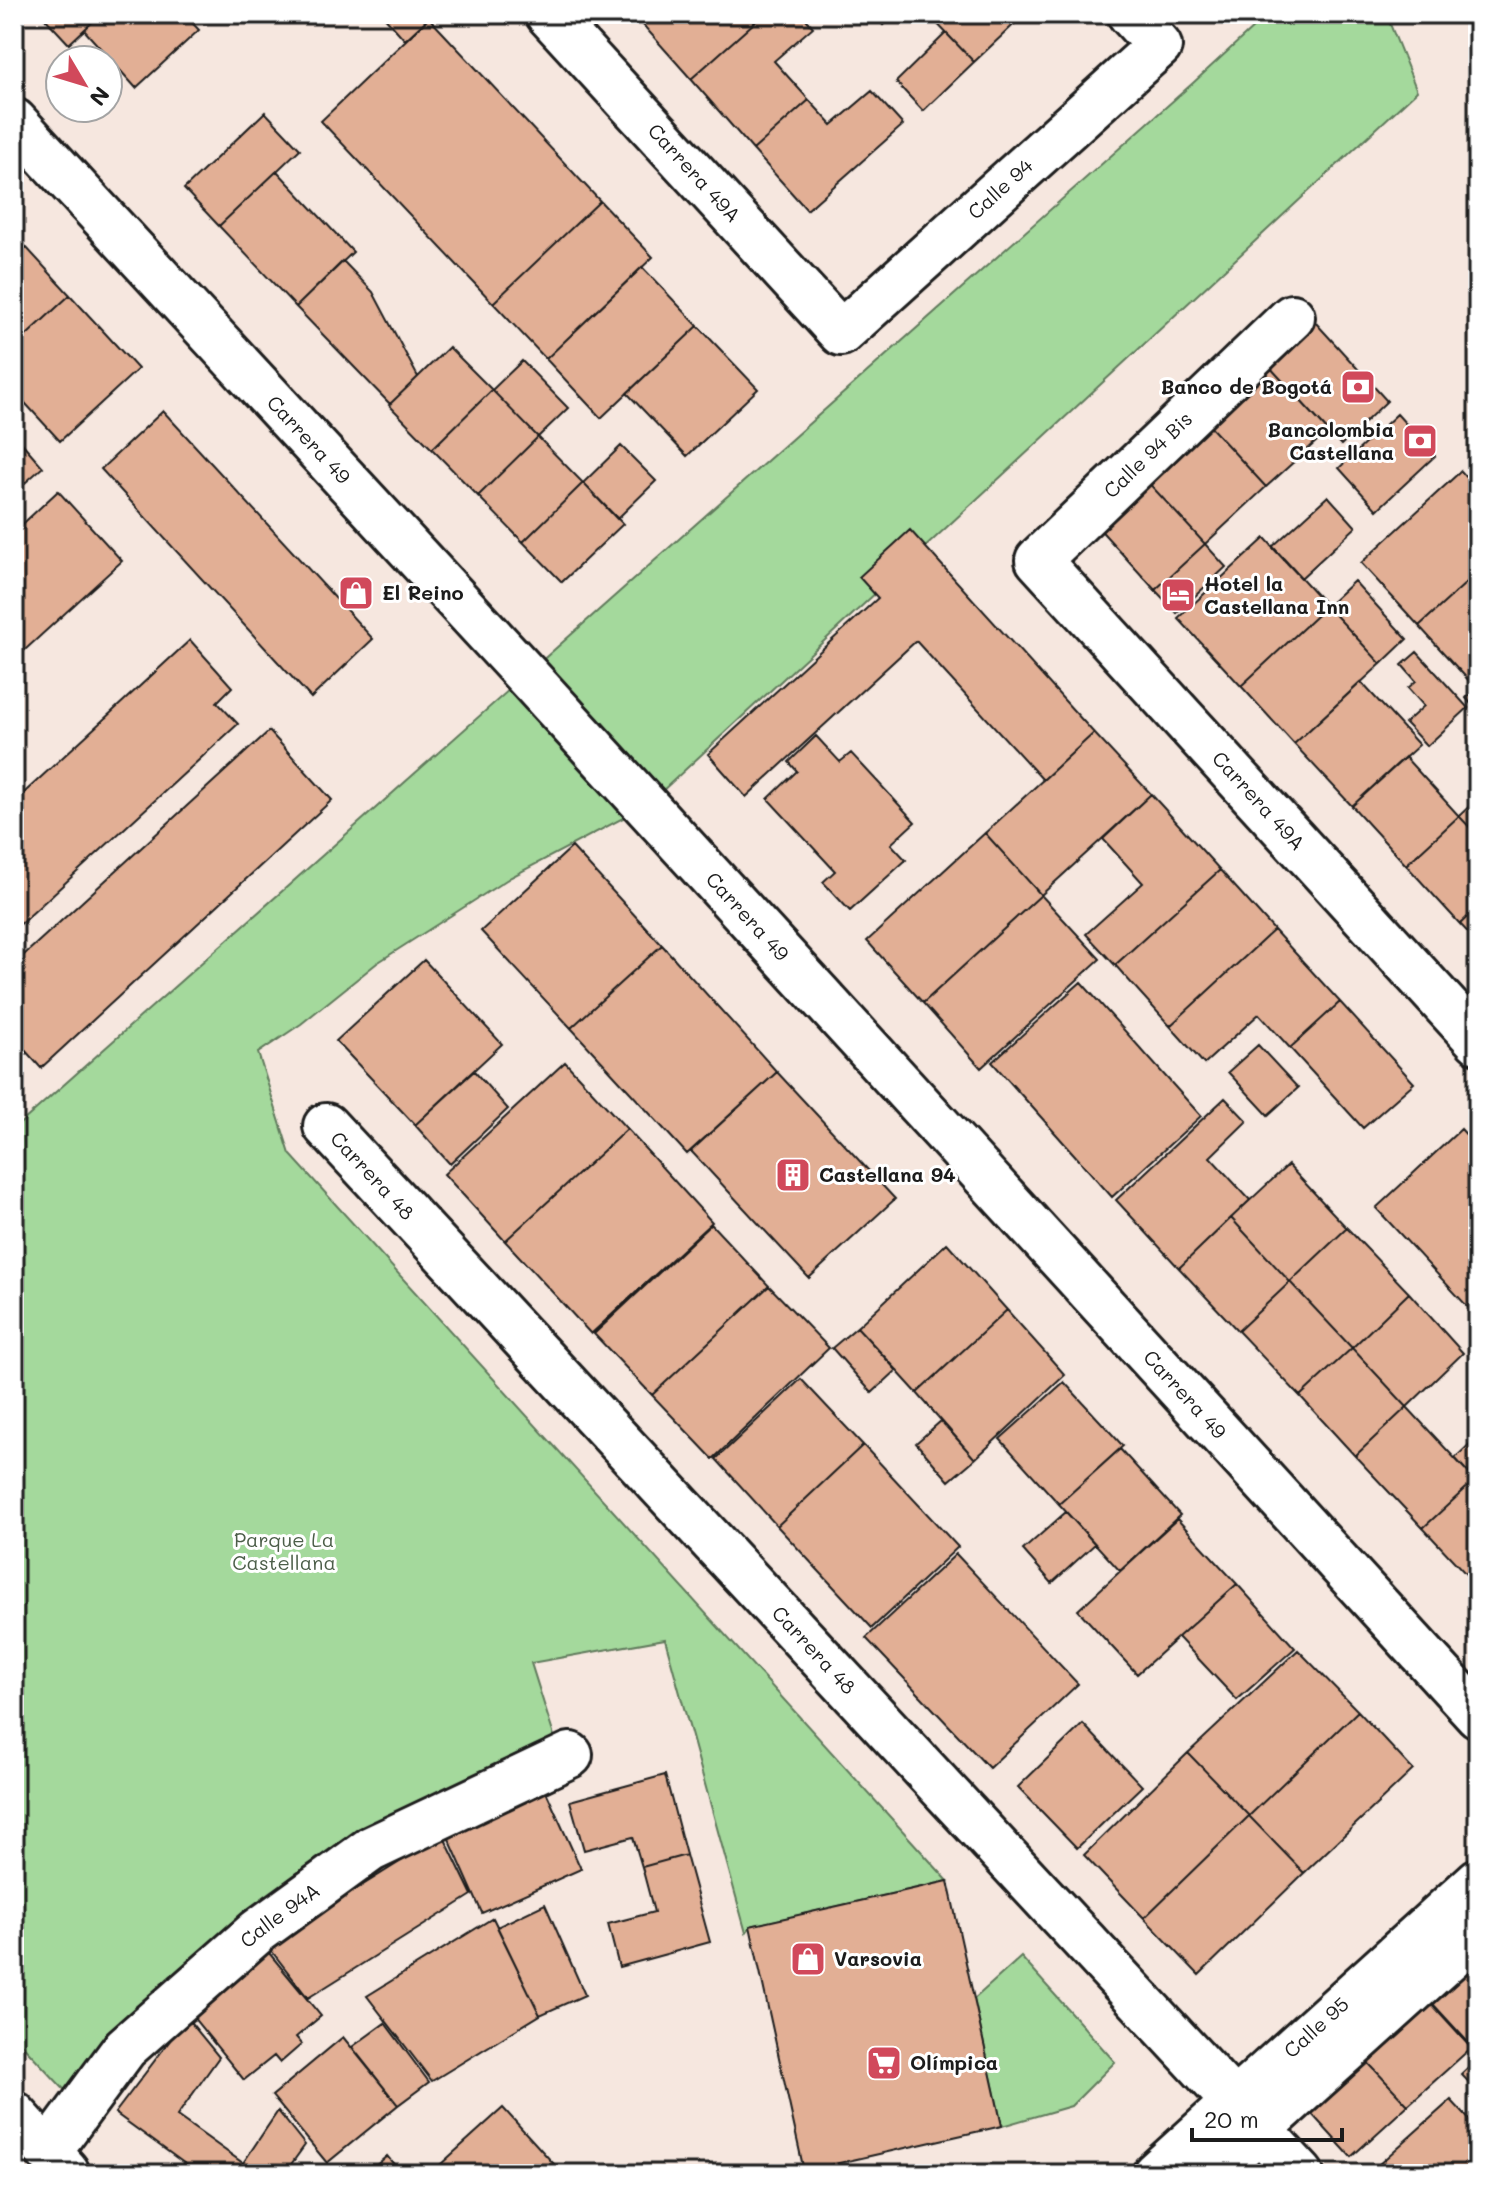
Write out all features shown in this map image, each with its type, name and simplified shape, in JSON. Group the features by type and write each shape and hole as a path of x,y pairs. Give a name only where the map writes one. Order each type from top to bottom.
{"street":[{"name":"Carrera 49A","path":"548,14 841,333"},
{"name":"Calle 94","path":"841,333 1159,46 1130,14"},
{"name":"Carrera 49","path":"14,121 540,689 1478,1715"},
{"name":"Calle 94 Bis","path":"1038,560 1292,317"},
{"name":"Carrera 49A","path":"1038,560 1478,1041"},
{"name":"Carrera 48","path":"326,1126 1301,2174"},
{"name":"Calle 94A","path":"59,2163 125,2048 258,1931 371,1849 570,1755"},
{"name":"Calle 95","path":"1210,2174 1247,2115 1478,1881"},
{"name":"Calle 95","path":"1155,2174 1247,2115 1478,1932"},
{"path":"14,2114 59,2163"}],"green space":[{"name":"Parque La Castellana","path":"1268,14 1386,14 1417,91 646,806 511,877 377,963 301,1024 258,1053 290,1154 948,1881 751,1926 746,1933 665,1639 531,1663 554,1736 293,1882 75,2101 14,2036 14,1129"},
{"path":"1021,1957 1115,2062 1071,2106 1002,2126 974,1999"}],"building":[{"path":"41,14 101,14 69,44"},
{"path":"101,14 184,14 199,30 136,88 124,75 124,44 97,44 84,30"},
{"path":"382,14 433,14 405,40"},
{"path":"764,14 691,79 635,16"},
{"path":"764,14 802,14 813,27 774,61 809,100 753,150 691,79"},
{"path":"873,14 895,14 883,25"},
{"path":"928,14 1025,14 974,62"},
{"path":"429,18 600,201 493,303 321,121"},
{"path":"946,33 974,62 923,111 896,82"},
{"path":"872,91 903,125 807,210 753,150 809,100 832,125"},
{"path":"265,112 300,149 219,226 184,189"},
{"path":"277,171 353,252 296,307 219,226"},
{"path":"600,201 653,257 546,359 493,303"},
{"path":"14,234 70,295 14,347"},
{"path":"343,261 373,292 418,377 390,404 296,307"},
{"path":"642,267 698,326 601,418 546,359"},
{"path":"70,295 138,369 60,441 14,391 14,347"},
{"path":"1305,311 1387,401 1341,445 1259,355"},
{"path":"698,326 758,389 687,456 627,393"},
{"path":"449,347 492,390 432,449 389,405"},
{"path":"522,361 568,408 538,437 492,390"},
{"path":"1268,365 1328,431 1266,487 1206,422"},
{"path":"492,390 538,437 478,496 432,449"},
{"path":"163,411 373,639 311,698 101,469"},
{"path":"1397,414 1435,456 1377,510 1339,468"},
{"path":"1206,422 1266,487 1205,544 1145,479"},
{"path":"14,434 43,467 16,491 14,489"},
{"path":"538,437 583,483 523,542 478,496"},
{"path":"621,446 656,481 617,519 583,483"},
{"path":"1461,471 1478,490 1478,572 1419,626 1361,563"},
{"path":"1145,479 1205,544 1155,590 1095,524"},
{"path":"583,483 623,524 562,582 523,542"},
{"path":"58,491 122,561 14,660 14,532"},
{"path":"1328,496 1356,527 1301,578 1272,547"},
{"path":"910,530 1094,733 1043,780 916,641 746,797 708,754 878,598 859,577"},
{"path":"1265,538 1327,606 1241,686 1178,618"},
{"path":"1205,544 1226,567 1177,613 1155,590"},
{"path":"1478,572 1478,679 1472,684 1419,626"},
{"path":"1354,581 1407,639 1381,664 1327,606"},
{"path":"1327,606 1381,664 1294,744 1241,686"},
{"path":"190,640 232,687 217,702 238,724 14,930 14,802"},
{"path":"1417,652 1468,708 1427,746 1405,723 1424,706 1408,688 1416,681 1402,665"},
{"path":"1361,682 1419,745 1352,806 1294,744"},
{"path":"1478,687 1478,712 1466,698"},
{"path":"269,731 332,800 41,1068 14,1038 14,964"},
{"path":"1094,733 1151,794 1041,895 985,833"},
{"path":"816,736 840,762 851,753 915,822 891,844 906,860 850,911 823,882 835,871 768,799 797,771 789,762"},
{"path":"1405,757 1459,816 1406,865 1352,806"},
{"path":"1151,794 1220,870 1115,965 1086,934 1143,883 1103,839"},
{"path":"1478,798 1478,836 1459,816"},
{"path":"1459,816 1478,836 1478,907 1460,924 1406,865"},
{"path":"985,833 1041,895 923,1003 867,941"},
{"path":"572,847 662,945 571,1028 481,931"},
{"path":"1220,870 1274,930 1170,1026 1115,965"},
{"path":"1041,895 1100,959 981,1068 923,1003"},
{"path":"1478,907 1478,943 1460,924"},
{"path":"1274,930 1340,1002 1290,1048 1259,1014 1204,1064 1170,1026"},
{"path":"662,945 777,1072 687,1154 571,1028"},
{"path":"424,960 502,1044 415,1125 336,1041"},
{"path":"1081,982 1201,1116 1112,1197 992,1062"},
{"path":"1340,1002 1414,1083 1363,1128 1290,1048"},
{"path":"1258,1045 1298,1088 1268,1115 1228,1072"},
{"path":"565,1062 627,1129 505,1241 444,1174"},
{"path":"474,1071 508,1109 450,1164 415,1125"},
{"name":"Castellana 94","path":"777,1072 895,1199 809,1278 691,1151"},
{"path":"1225,1098 1247,1121 1210,1157 1250,1200 1179,1268 1116,1200"},
{"path":"627,1129 712,1222 591,1334 505,1241"},
{"path":"1461,1129 1478,1148 1478,1318 1376,1208"},
{"path":"1288,1165 1347,1228 1290,1282 1231,1218"},
{"path":"1231,1218 1290,1282 1238,1331 1179,1268"},
{"path":"711,1224 769,1286 652,1395 594,1334"},
{"path":"1347,1228 1409,1293 1352,1348 1290,1282"},
{"path":"947,1243 1007,1310 917,1393 857,1327"},
{"path":"1290,1282 1352,1348 1300,1396 1238,1331"},
{"path":"769,1286 829,1348 713,1459 652,1395"},
{"path":"1409,1293 1463,1353 1407,1407 1352,1348"},
{"path":"1007,1310 1065,1375 975,1459 917,1393"},
{"path":"857,1327 897,1370 872,1393 832,1348"},
{"path":"1352,1348 1407,1407 1355,1456 1300,1396"},
{"path":"801,1379 863,1445 777,1526 716,1459"},
{"path":"1064,1382 1123,1446 1059,1504 1000,1439"},
{"path":"1407,1407 1475,1480 1423,1528 1355,1456"},
{"path":"941,1421 975,1459 949,1481 916,1443"},
{"path":"1478,1436 1478,1477 1475,1480 1455,1458"},
{"path":"863,1445 958,1547 872,1628 777,1526"},
{"path":"1120,1449 1180,1515 1120,1571 1059,1504"},
{"path":"1475,1480 1478,1483 1478,1587 1423,1528"},
{"path":"1066,1512 1095,1544 1052,1583 1023,1550"},
{"path":"1177,1519 1237,1584 1137,1674 1078,1610"},
{"path":"956,1554 1078,1684 989,1768 866,1638"},
{"path":"1237,1584 1295,1648 1237,1700 1178,1637"},
{"path":"1298,1650 1358,1711 1249,1816 1188,1753"},
{"path":"1358,1711 1413,1770 1304,1873 1249,1816"},
{"path":"1083,1724 1142,1786 1077,1848 1018,1787"},
{"path":"1188,1753 1249,1816 1144,1918 1084,1855"},
{"path":"665,1775 686,1855 642,1867 633,1837 584,1850 570,1801"},
{"path":"544,1787 581,1869 482,1913 446,1832"},
{"path":"1249,1816 1304,1873 1199,1975 1144,1918"},
{"path":"443,1835 472,1895 308,1998 267,1945"},
{"path":"686,1855 710,1942 619,1967 608,1924 654,1912 642,1867"},
{"name":"Olímpica","path":"948,1881 1002,2126 804,2171 750,1926"},
{"path":"545,1904 585,1995 540,2015 497,1927"},
{"path":"493,1918 540,2015 432,2081 367,1996"},
{"path":"265,1948 321,2016 296,2037 302,2044 280,2063 274,2056 244,2080 188,2011"},
{"path":"1478,1953 1478,2053 1422,1992"},
{"path":"1419,1991 1471,2048 1408,2105 1356,2050"},
{"path":"187,2018 219,2057 177,2116 243,2163 278,2111 305,2145 284,2174 199,2174 115,2113"},
{"path":"385,2023 429,2082 398,2105 352,2047"},
{"path":"343,2037 398,2105 327,2163 272,2096"},
{"path":"1356,2050 1408,2105 1351,2157 1300,2101"},
{"path":"1478,2058 1478,2092 1461,2074"},
{"path":"1451,2100 1478,2129 1478,2174 1368,2174"},
{"path":"503,2108 563,2174 430,2174"},
{"path":"387,2156 402,2174 366,2174"}],"place":[{"name":"Banco de Bogotá","path":"1358,387"},
{"name":"Bancolombia Castellana","path":"1420,441"},
{"name":"El Reino","path":"356,593"},
{"name":"Hotel la Castellana Inn","path":"1178,595"},
{"name":"Castellana 94","path":"793,1175"},
{"name":"Varsovia","path":"808,1959"},
{"name":"Olímpica","path":"884,2063"}]}
